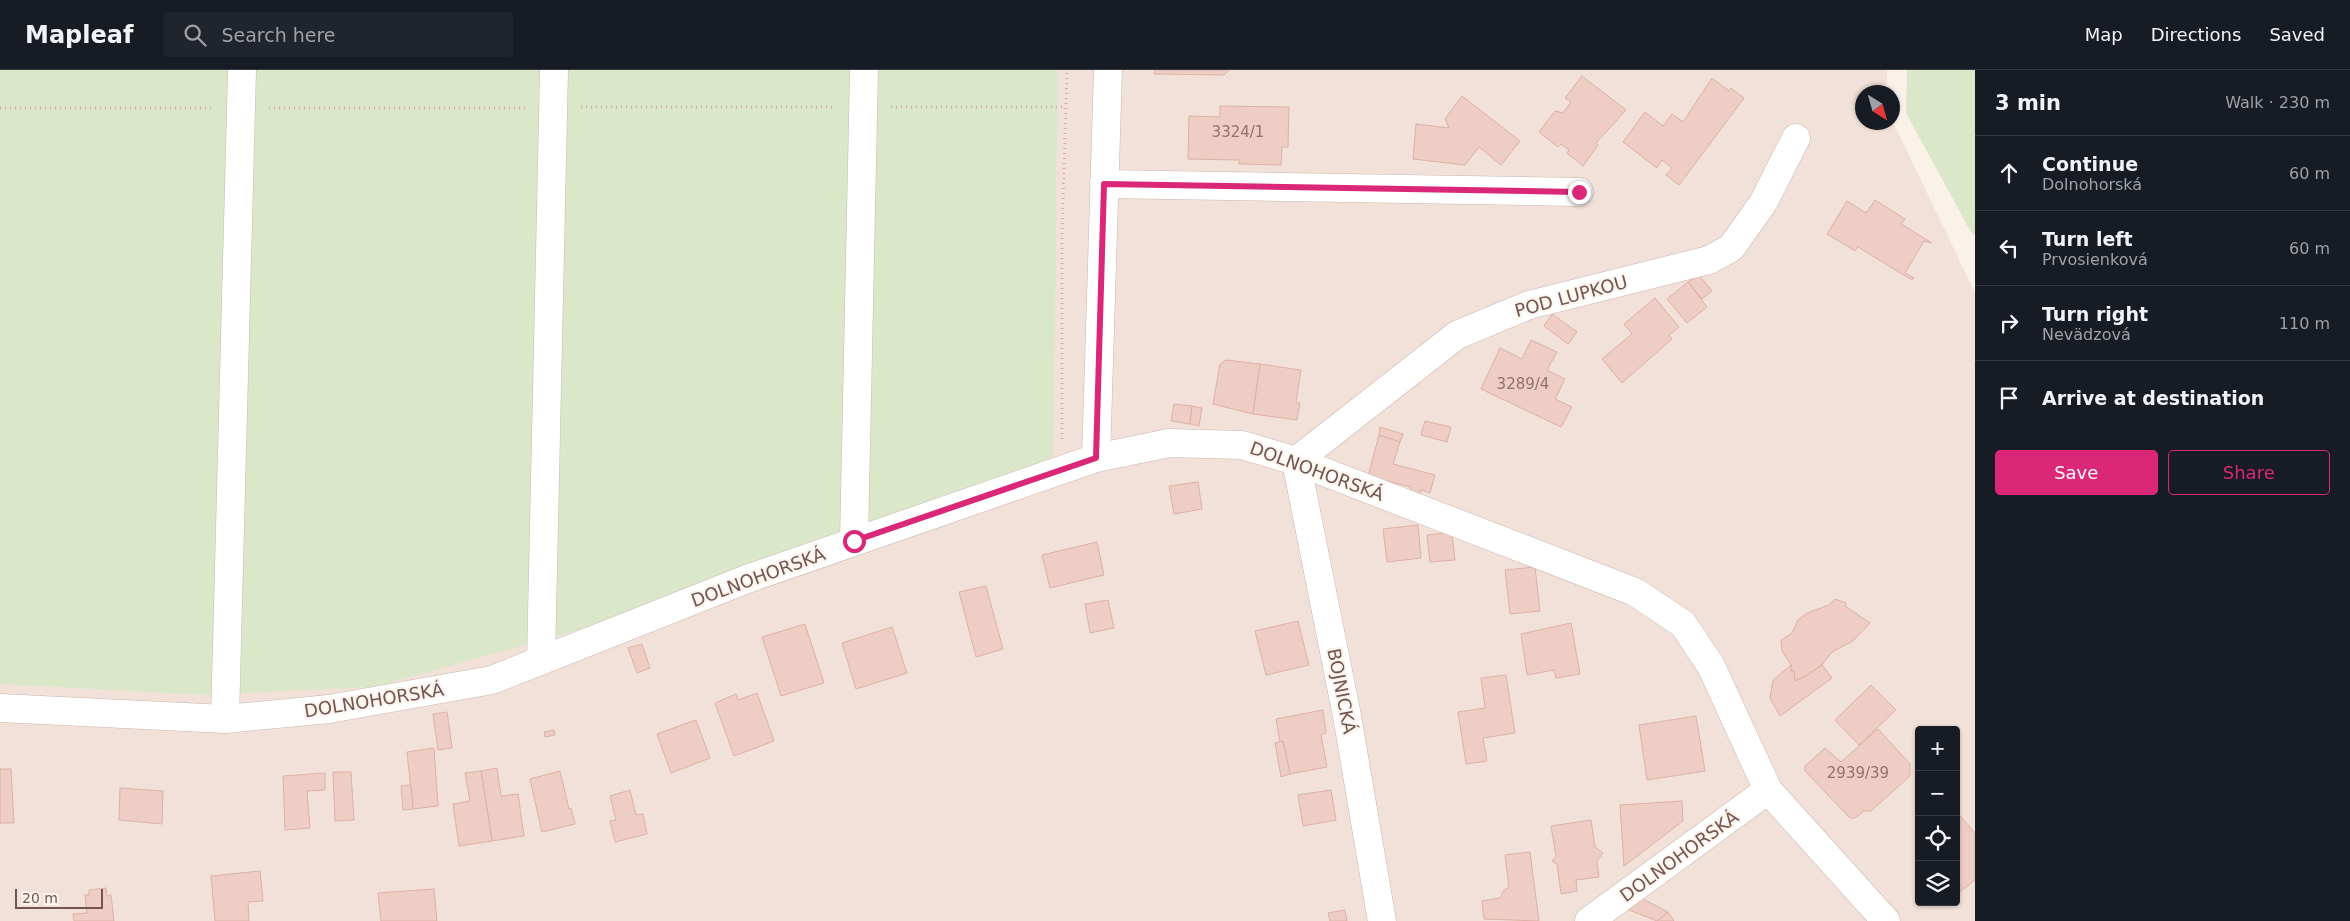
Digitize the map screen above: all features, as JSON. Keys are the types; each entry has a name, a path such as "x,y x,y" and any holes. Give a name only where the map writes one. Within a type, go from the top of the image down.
{"street":[{"path":"225,719 242,70"},
{"path":"541,661 554,70"},
{"path":"854,541 864,70"},
{"path":"1096,458 1108,70"},
{"name":"POD LUPKOU","path":"1296,461 1457,335 1529,304 1709,260 1731,248 1763,202 1796,138"},
{"path":"1104,184 1579,192"},
{"name":"DOLNOHORSKÁ","path":"0,708 225,719 330,709 492,680 747,579 1096,458 1169,443 1242,445 1296,461 1635,592 1683,624 1711,666 1768,790 1886,921"},
{"name":"BOJNICKÁ","path":"1296,461 1347,716 1382,921"},
{"name":"DOLNOHORSKÁ","path":"1590,921 1768,790"}],"path":[{"path":"1062,469 1062,232 1067,70"}],"shaded area":[{"path":"1058,70 1887,70 1886,85 1855,85 1855,130 1897,130 1975,293 1975,921 0,921 0,684 201,695 1052,458"}],"green space":[{"path":"0,70 1058,70 1053,458 602,623 375,687 201,695 0,684"},
{"path":"1907,70 1975,70 1975,235 1971,232 1906,113"}],"building":[{"path":"1155,70 1229,70 1224,75 1154,74"},
{"path":"1582,76 1626,110 1596,143 1598,145 1583,166 1567,153 1569,150 1561,144 1558,147 1539,132 1555,111 1563,113 1571,102 1565,98"},
{"path":"1712,78 1729,91 1731,88 1744,98 1679,185 1666,175 1672,168 1662,160 1657,168 1623,142 1645,112 1663,126 1672,114 1683,122"},
{"path":"1462,96 1520,141 1501,165 1479,147 1465,165 1413,159 1416,124 1449,128 1445,119"},
{"path":"1220,106 1289,107 1288,147 1282,147 1281,165 1239,164 1239,160 1188,159 1189,116 1220,117"},
{"path":"1875,200 1905,219 1901,224 1932,243 1924,241 1905,273 1914,278 1912,280 1858,247 1855,251 1827,234 1847,201 1866,213"},
{"path":"1699,275 1712,291 1702,299 1688,282"},
{"path":"1688,282 1707,307 1687,323 1667,299"},
{"path":"1655,298 1679,327 1669,335 1672,339 1622,383 1602,359 1632,334 1624,324"},
{"path":"1552,314 1577,332 1568,344 1544,326"},
{"path":"1531,340 1557,352 1547,370 1565,379 1555,399 1572,407 1561,427 1481,389 1500,348 1522,359"},
{"path":"1226,360 1260,364 1253,414 1213,404 1220,364"},
{"path":"1260,364 1301,370 1296,402 1300,403 1297,420 1253,414"},
{"path":"1174,404 1192,406 1190,424 1171,421"},
{"path":"1192,406 1202,408 1199,426 1190,424"},
{"path":"1425,421 1451,427 1447,442 1421,435"},
{"path":"1380,427 1403,434 1400,442 1379,435"},
{"path":"1379,435 1400,442 1393,464 1435,475 1430,493 1421,490 1419,495 1409,492 1411,487 1368,476"},
{"path":"1198,482 1202,509 1174,514 1169,486"},
{"path":"1418,525 1421,558 1387,562 1383,529"},
{"path":"1444,533 1452,535 1455,560 1430,562 1427,535"},
{"path":"1097,542 1104,575 1050,588 1042,555"},
{"path":"1535,567 1540,611 1510,614 1505,570"},
{"path":"986,586 1003,649 976,657 959,592"},
{"path":"1835,599 1846,603 1845,606 1870,623 1853,641 1832,652 1822,665 1795,681 1794,671 1791,671 1791,665 1782,651 1781,640 1792,633 1798,620 1807,613 1829,605"},
{"path":"1108,600 1114,628 1090,633 1085,604"},
{"path":"1298,621 1309,665 1266,675 1255,631"},
{"path":"1571,623 1580,674 1556,678 1554,670 1527,675 1521,634"},
{"path":"805,624 824,683 781,696 762,637"},
{"path":"892,627 907,673 856,689 842,643"},
{"path":"642,644 650,668 637,673 628,648"},
{"path":"1791,665 1795,681 1822,665 1832,678 1780,716 1770,698 1773,680"},
{"path":"1506,675 1515,733 1483,738 1487,761 1466,764 1458,712 1485,708 1481,678"},
{"path":"1871,685 1896,710 1859,745 1835,720"},
{"path":"757,693 774,741 734,756 715,703 736,694 738,700"},
{"path":"1323,710 1326,733 1321,735 1327,767 1290,774 1283,741 1280,742 1276,719"},
{"path":"447,712 452,748 438,750 433,714"},
{"path":"1696,716 1705,771 1647,780 1639,725"},
{"path":"696,720 710,758 671,773 657,734"},
{"path":"1878,729 1910,764 1910,776 1871,811 1864,811 1855,818 1850,818 1805,771 1805,766 1825,748 1841,762"},
{"path":"554,730 555,735 545,737 544,732"},
{"path":"1283,741 1290,774 1281,777 1275,743"},
{"path":"434,748 438,806 413,809 407,752"},
{"path":"497,768 501,796 518,794 524,836 492,841 481,771"},
{"path":"0,769 11,769 14,823 0,823"},
{"path":"481,771 492,841 459,846 453,804 470,801 465,773"},
{"path":"560,771 569,809 571,808 575,824 542,832 530,779"},
{"path":"333,772 351,772 354,820 335,821"},
{"path":"325,773 325,790 307,791 310,828 285,830 283,776"},
{"path":"411,785 413,809 403,810 401,786"},
{"path":"120,788 163,791 162,824 119,820"},
{"path":"630,790 636,815 643,814 647,834 615,842 610,821 616,820 610,796"},
{"path":"1331,790 1336,820 1303,826 1298,795"},
{"path":"1682,801 1683,821 1624,866 1620,805"},
{"path":"1960,816 1975,833 1975,880 1960,892"},
{"path":"1591,820 1595,847 1603,853 1597,861 1599,877 1576,880 1577,891 1561,894 1557,864 1552,861 1556,856 1551,826"},
{"path":"1530,852 1539,921 1484,919 1482,901 1500,898 1503,891 1509,887 1505,855"},
{"path":"260,871 263,901 248,902 249,921 215,921 211,876"},
{"path":"106,888 107,896 111,895 114,921 74,921 73,914 87,913 85,895 89,895 89,890"},
{"path":"434,889 437,921 381,921 378,893"},
{"path":"1641,898 1668,912 1657,921 1629,910"},
{"path":"1345,910 1347,921 1330,921 1328,913"},
{"path":"1668,912 1674,921 1657,921"}],"route":[{"path":"854,541 1096,458 1104,184 1579,192"}]}
